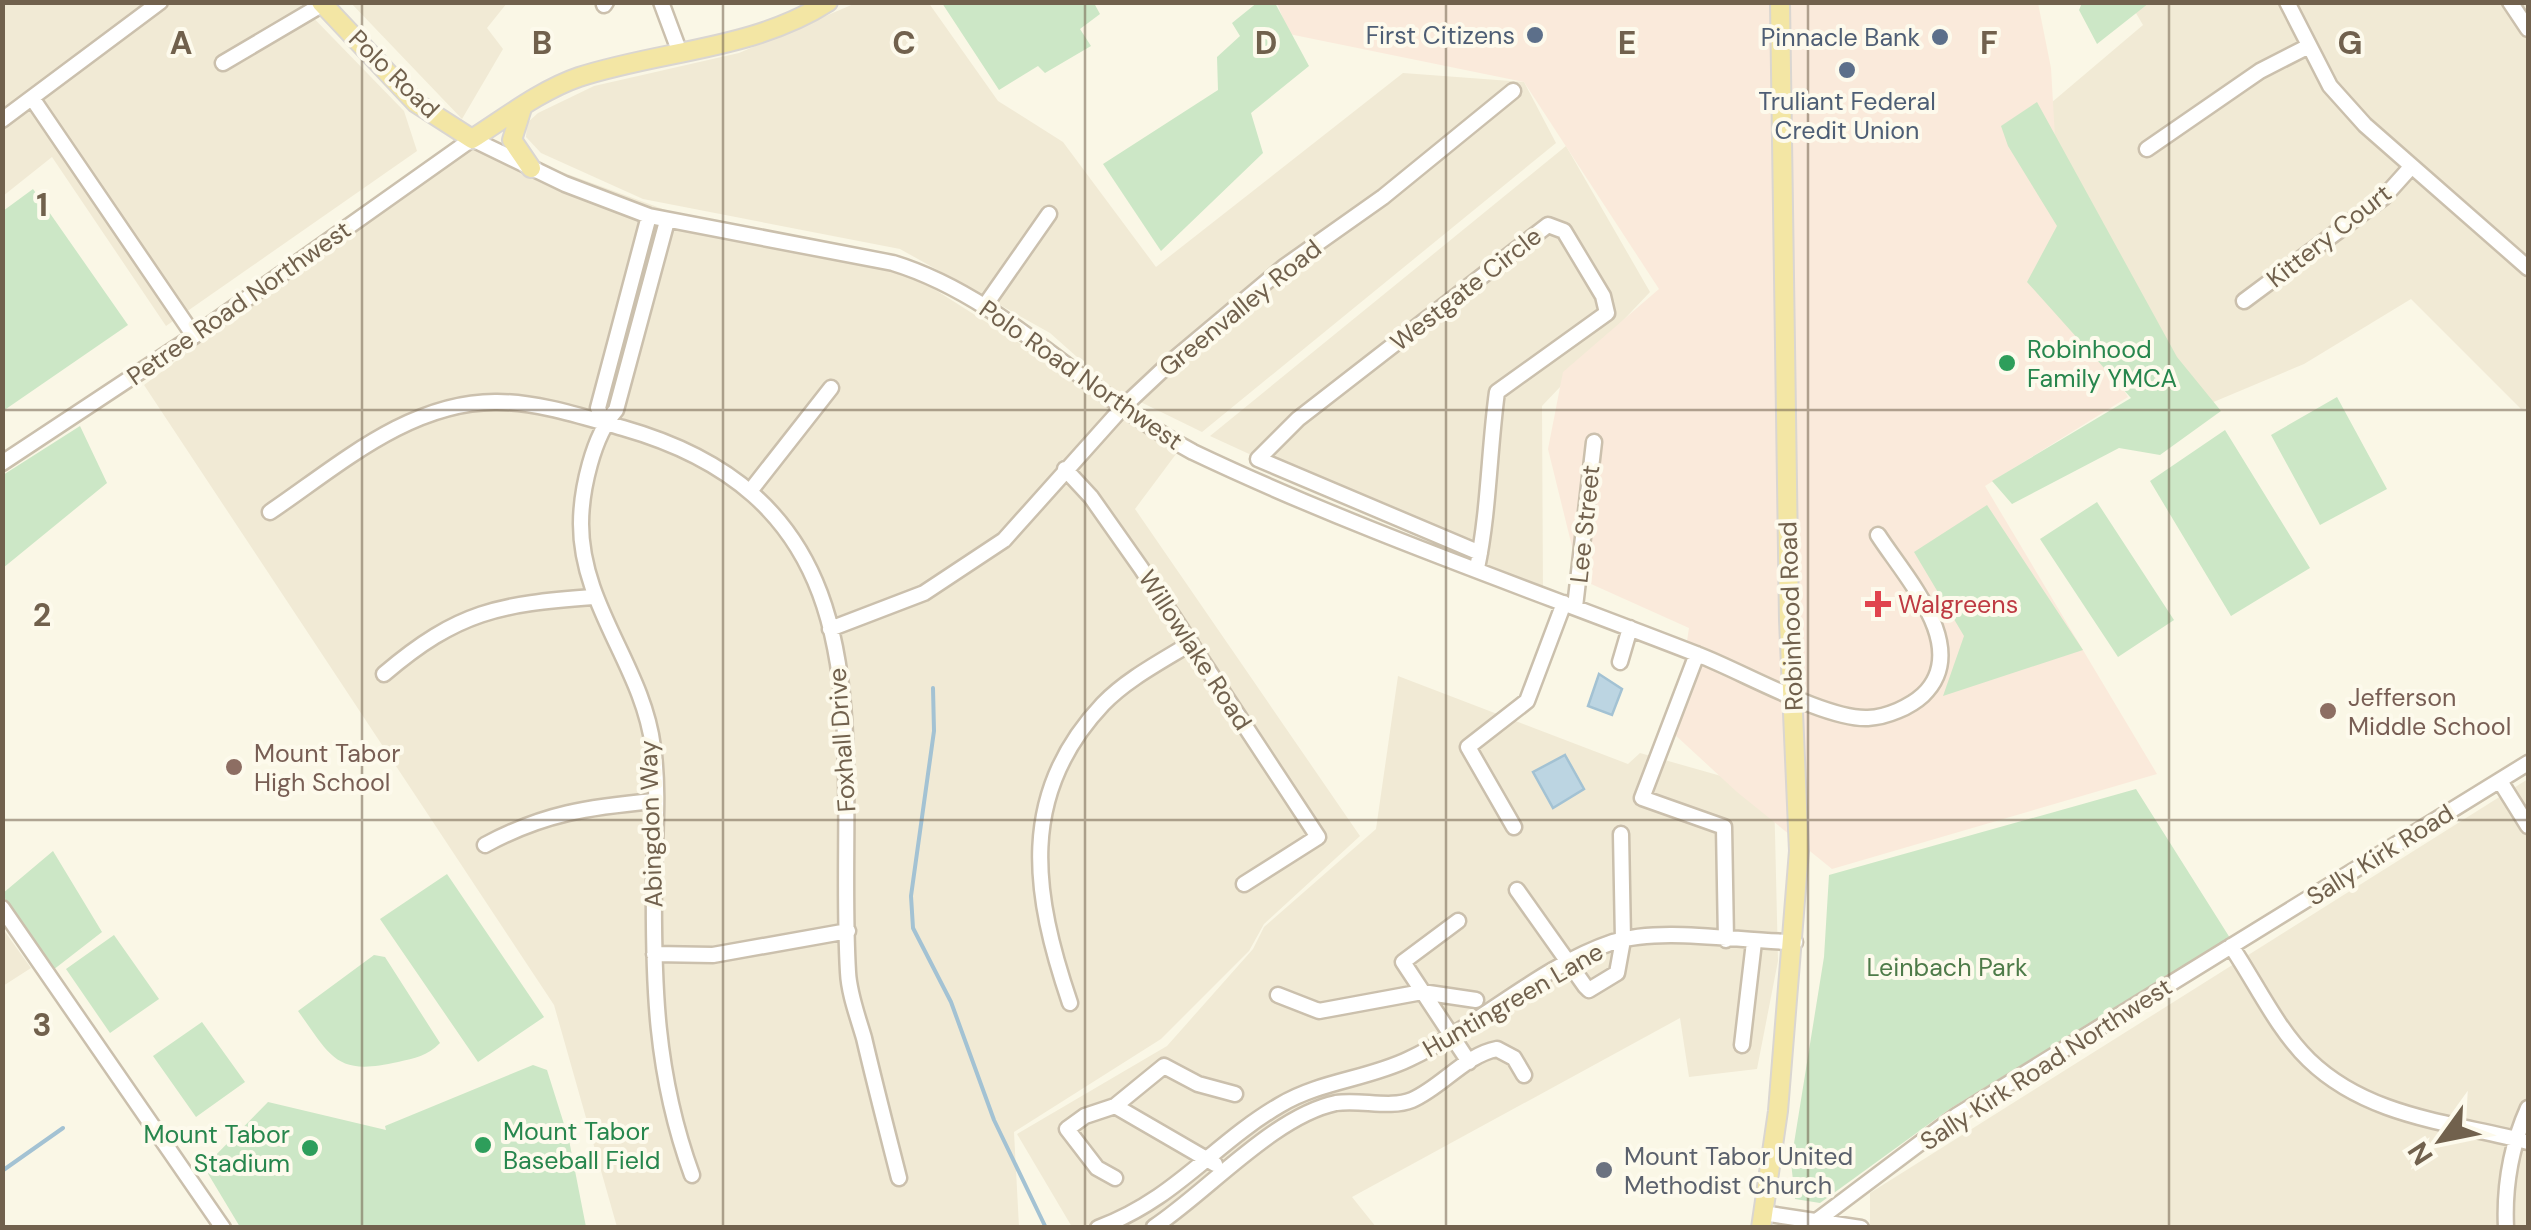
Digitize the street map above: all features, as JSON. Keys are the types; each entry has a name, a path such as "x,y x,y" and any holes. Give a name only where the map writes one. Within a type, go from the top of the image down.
{"main road":[{"path":"472,139 573,79 778,29 828,2"},
{"name":"Robinhood Road","path":"1762,1220 1795,942 1798,850 1780,2"},
{"name":"Polo Road","path":"322,3 416,103 472,139"},
{"path":"522,108 512,140 531,168"}],"street":[{"path":"2,120 160,2"},
{"path":"661,2 680,52"},
{"path":"2287,2 2307,48 2330,86 2411,168 2528,268"},
{"path":"2510,2 2528,29"},
{"path":"223,63 322,3"},
{"path":"2147,149 2260,72 2307,48"},
{"name":"Greenvalley Road","path":"830,629 924,593 969,567 1004,540 1122,407 1284,266 1382,197 1514,91"},
{"path":"32,98 194,336"},
{"name":"Polo Road Northwest","path":"472,139 531,168 667,222 893,264 930,276 984,307 1182,446 1250,478 1479,561 1570,605 1832,712 1876,717 1917,700 1938,673 1942,653 1937,629 1878,535"},
{"name":"Petree Road Northwest","path":"2,463 194,336 472,139"},
{"name":"Kittery Court","path":"2244,301 2384,197 2411,168"},
{"path":"984,307 1049,214"},
{"name":"Abingdon Way","path":"604,423 598,408 649,216"},
{"name":"Abingdon Way","path":"667,222 616,410 604,423 581,524 593,597 635,678 653,745 658,1052 670,1115 692,1175"},
{"name":"Westgate Circle","path":"1258,459 1298,419 1548,225 1564,230 1603,296 1607,313 1497,392 1479,561"},
{"path":"751,490 831,388"},
{"name":"Foxhall Drive","path":"270,512 397,426 449,407 497,402 604,423 674,443 714,463 751,490 780,520 805,560 830,629 842,678 847,738 848,976 899,1178"},
{"name":"Lee Street","path":"1514,827 1468,748 1527,701 1570,605 1594,442"},
{"path":"1250,478 1258,459 1479,561"},
{"name":"Willowlake Road","path":"1065,469 1091,496 1318,838 1244,884"},
{"path":"384,674 417,646 462,619 514,603 593,597"},
{"path":"1620,662 1630,628"},
{"path":"1070,1003 1050,943 1038,865 1039,831 1050,788 1065,752 1104,702 1191,643"},
{"path":"1697,654 1642,798 1724,828 1726,940"},
{"name":"Sally Kirk Road","path":"2232,946 2528,763"},
{"path":"2500,780 2528,826"},
{"path":"484,845 523,824 572,808 655,801"},
{"path":"1517,890 1589,990 1617,973 1623,940 1620,834"},
{"path":"2,908 224,1228"},
{"path":"1458,921 1403,962 1469,1062"},
{"path":"654,954 712,954 848,931"},
{"name":"Huntingreen Lane","path":"1106,1226 1149,1205 1284,1103 1325,1084 1402,1062 1453,1038 1567,964 1623,940 1662,936 1795,942"},
{"path":"1742,1044 1754,942"},
{"path":"2232,946 2293,1040 2310,1060 2359,1097 2414,1117 2521,1140"},
{"name":"Sally Kirk Road Northwest","path":"1815,1222 1956,1116 2232,946"},
{"path":"1278,995 1320,1011 1422,992 1476,1000"},
{"path":"1154,1227 1266,1140 1314,1112 1337,1103 1412,1100 1469,1062 1497,1049 1514,1058 1524,1076"},
{"path":"1115,1178 1088,1158 1068,1129 1085,1116 1115,1106 1164,1066 1198,1084 1235,1094"},
{"path":"1115,1106 1229,1171"},
{"path":"2506,1228 2504,1203 2528,1108"},
{"path":"1762,1220 1861,1228"}],"shaded area":[{"path":"928,2 998,101 1063,142 1156,267 1403,73 1524,82 1556,143 1202,432 1112,388 1050,333 900,249 643,199 541,153 526,137 527,123 538,113 594,86 739,53 856,3"},
{"path":"3,3 299,3 404,111 417,151 166,326 52,157 3,196"},
{"path":"351,3 507,3 487,28 503,49 462,119"},
{"path":"1277,3 2038,3 2051,68 2064,293 2128,397 1985,486 2157,774 1832,869 1737,792 1673,733 1689,628 1580,579 1548,449 1563,372 1659,289 1524,82 1289,34"},
{"path":"2130,3 2528,3 2528,407 2521,409 2411,299 2304,364 2204,406 2038,114 2143,25"},
{"path":"472,139 731,234 807,237 893,263 1182,446 1135,509 1360,836 1264,924 1249,951 1161,1039 1014,1132 1019,1227 617,1227 554,1005 144,385"},
{"path":"1566,146 1650,292 1542,406 1543,595 1463,552 1210,436"},
{"path":"1398,676 1628,764 1640,753 1774,791 1778,961 1757,1069 1689,1077 1680,1018 1352,1197 1376,1227 1072,1227 1017,1134 1167,1046 1253,949 1264,927 1376,829"},
{"path":"2528,779 2528,1227 1870,1228 1870,1193"},
{"path":"3,929 31,968 2,986"}],"green space":[{"path":"1258,2 1275,3 1309,66 1251,113 1263,153 1161,251 1103,164 1218,90 1217,57 1240,36 1232,23"},
{"path":"942,3 1094,3 1100,14 1080,29 1091,46 1045,73 1038,66 999,90"},
{"path":"2082,3 2149,3 2097,44 2079,10"},
{"path":"2037,102 2177,357 2221,411 2160,455 2119,448 2012,504 1992,481 2131,398 2027,282 2057,226 2008,146 2001,126"},
{"path":"33,189 128,325 3,411 3,211"},
{"path":"2337,397 2387,489 2320,525 2271,435"},
{"path":"80,426 107,483 3,568 3,475"},
{"path":"2225,430 2310,568 2231,616 2150,481"},
{"path":"2097,502 2174,620 2118,657 2040,539"},
{"path":"1987,505 2083,650 1943,696 1964,636 1914,552"},
{"name":"Leinbach Park","path":"2136,789 2230,938 1951,1108 1820,1203 1795,1199 1791,1162 1824,957 1829,875"},
{"path":"53,851 102,932 53,970 2,894"},
{"path":"447,874 544,1017 478,1062 380,919"},
{"path":"114,935 159,999 110,1033 66,969"},
{"path":"374,955 385,957 440,1043 425,1054 404,1061 361,1067 328,1051 298,1011"},
{"path":"202,1022 245,1082 196,1117 153,1056"},
{"path":"533,1065 547,1070 569,1140 586,1227 240,1227 204,1167 268,1102 386,1130 385,1126"}],"water":[{"path":"1599,674 1622,689 1612,715 1588,706"},
{"path":"1565,755 1584,789 1553,808 1533,772"}],"waterway":[{"path":"933,688 934,731 911,896 913,928 951,1002 994,1120 1046,1228"},
{"path":"2,1171 63,1128"}],"place":[{"name":"First Citizens","path":"1535,35"},
{"name":"Pinnacle Bank","path":"1940,37"},
{"name":"Truliant Federal Credit Union","path":"1847,70"},
{"name":"Robinhood Family YMCA","path":"2007,363"},
{"name":"Walgreens","path":"1878,604"},
{"name":"Jefferson Middle School","path":"2328,711"},
{"name":"Mount Tabor High School","path":"234,767"},
{"name":"Mount Tabor Baseball Field","path":"483,1145"},
{"name":"Mount Tabor Stadium","path":"310,1148"},
{"name":"Mount Tabor United Methodist Church","path":"1604,1170"}]}
